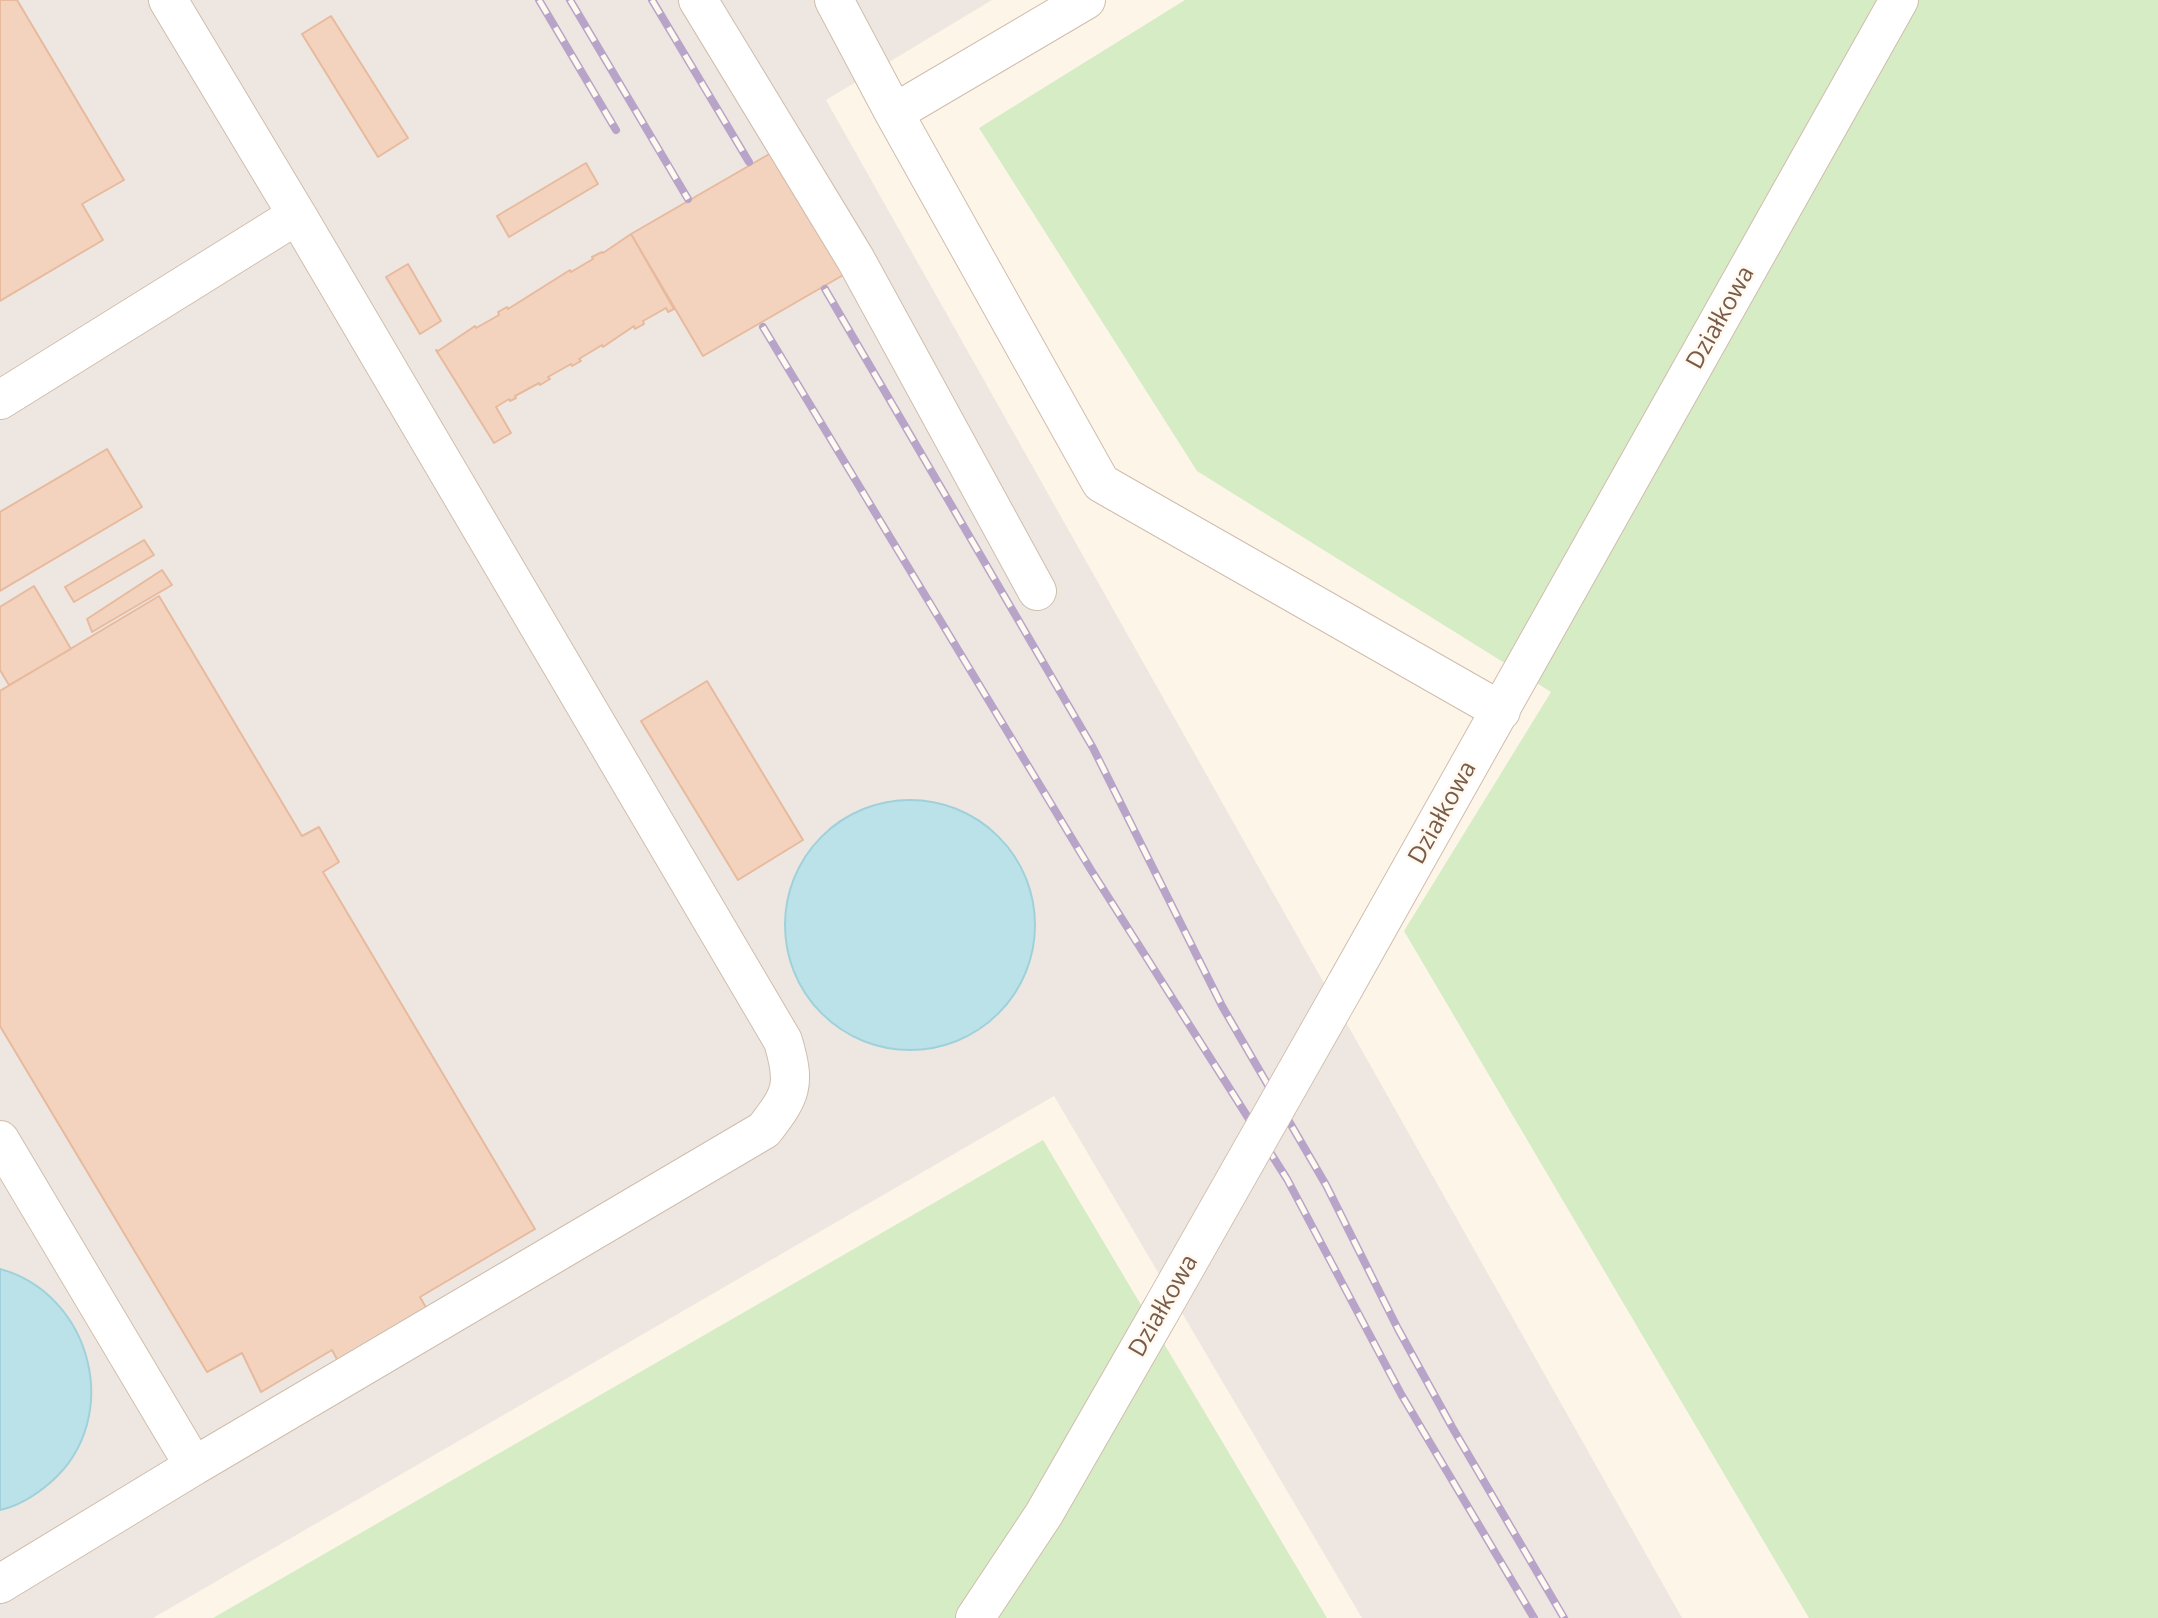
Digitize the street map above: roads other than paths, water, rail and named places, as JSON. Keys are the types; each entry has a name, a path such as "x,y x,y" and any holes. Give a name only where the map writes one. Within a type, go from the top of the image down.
{"street":[{"path":"0,1584 194,1466 764,1130 784,1104 792,1072 783,1041 168,0"},
{"path":"698,0 856,260 1037,591"},
{"path":"834,0 894,113 1101,483 1501,711"},
{"path":"894,113 1086,0"},
{"name":"Działkowa","path":"975,1618 1044,1514 1160,1312 1501,711 1899,0"},
{"path":"0,400 297,215"},
{"path":"0,1140 194,1466"}],"water":[{"path":"910,800 934,802 958,809 989,828 1007,846 1026,877 1033,901 1033,949 1026,973 1007,1004 989,1022 958,1041 934,1048 910,1050 886,1048 862,1041 831,1022 813,1004 794,973 787,949 785,925 787,901 794,877 813,846 831,828 862,809 886,802"},
{"path":"0,1269 32,1283 57,1304 76,1331 87,1361 91,1393 87,1425 74,1455 51,1482 39,1491 21,1503 0,1510"}],"railway":[{"path":"539,0 616,130"},
{"path":"570,0 688,199"},
{"path":"652,0 749,162"},
{"path":"825,289 1093,748 1222,1006 1326,1185 1398,1329 1452,1427 1564,1618"},
{"path":"763,327 1091,870 1287,1179 1401,1394 1534,1618"}]}
